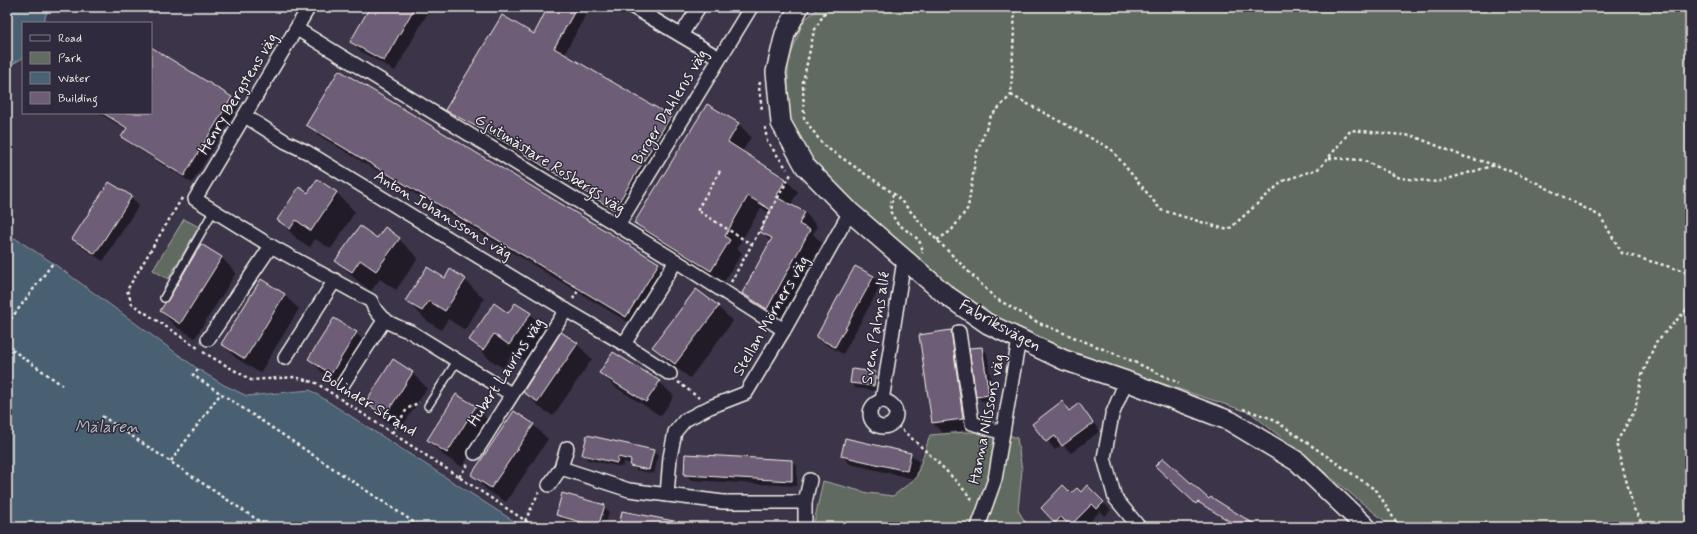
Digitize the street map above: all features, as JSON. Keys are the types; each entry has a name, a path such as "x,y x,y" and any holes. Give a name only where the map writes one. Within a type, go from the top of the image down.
{"street":[{"name":"Henry Bergstens väg","path":"214,210 195,199 309,7"},
{"path":"633,7 719,58"},
{"path":"681,36 698,7"},
{"name":"Birger Dahlerus väg","path":"618,225 751,7"},
{"name":"Fabriksvägen","path":"799,7 785,34 776,72 780,123 805,166 850,212 946,295 988,324 1064,360 1126,381 1230,421 1298,462 1366,527"},
{"name":"Gjutmästare Rosbergs väg","path":"297,29 618,225 784,330"},
{"name":"Anton Johanssons väg","path":"244,116 286,142 307,152 624,344 670,374"},
{"path":"214,210 270,246 335,280 371,301 375,312 393,325 410,332 511,394"},
{"name":"Stellan Mörners väg","path":"667,495 670,457 675,432 685,420 710,407 746,393 784,330 850,212"},
{"path":"208,339 270,246"},
{"path":"624,344 676,261"},
{"name":"Sven Palms allé","path":"882,401 909,264"},
{"path":"285,358 335,280"},
{"name":"Hubert Laurins väg","path":"475,453 511,394 566,310"},
{"path":"343,384 385,319"},
{"path":"959,332 972,423 1003,433"},
{"name":"Hanna Nilssons väg","path":"978,527 995,479 1019,339"},
{"path":"1126,381 1112,415 1104,458 1115,498 1140,527"},
{"name":"Sven Palms allé","path":"882,401 890,404 895,410 895,418 889,426 880,427 872,423 870,419 874,404 882,401"},
{"path":"549,485 561,468 567,448"},
{"path":"561,468 629,490 723,502 805,502"},
{"path":"804,520 805,502 810,480"}],"lane":[{"path":"164,298 214,210"},
{"path":"428,406 457,361"}],"path":[{"path":"828,7 814,31 803,82 804,118 823,144 893,193 995,298 1039,323 1130,360 1180,383"},
{"path":"937,240 951,231 968,208 976,155 991,116 1011,95 1015,7"},
{"path":"1011,95 1111,149 1161,210 1228,230 1283,181 1320,168 1351,130 1413,136 1465,157 1496,165 1535,182 1600,216 1622,253 1684,271 1690,277"},
{"path":"1328,158 1363,160 1400,178 1437,182 1496,165"},
{"path":"720,171 697,210 752,244"},
{"path":"725,292 791,174"},
{"path":"893,193 890,211 897,223 919,240 923,251 909,264"},
{"name":"Bolinder Strand","path":"177,207 127,290 132,304 222,364 251,380 294,377 316,383 535,527"},
{"path":"7,324 53,263"},
{"path":"1644,527 1634,509 1616,443 1635,410 1642,375 1656,342 1690,306"},
{"path":"7,346 62,386"},
{"path":"198,369 193,375 421,527"},
{"path":"679,383 691,391"},
{"path":"171,461 222,393"},
{"path":"392,433 407,409 418,402 428,406"},
{"path":"1237,407 1273,419 1377,491 1399,527"},
{"path":"102,416 268,527"},
{"path":"893,422 958,481 983,513"},
{"path":"460,477 475,453"}],"green space":[{"path":"820,7 1690,7 1690,527 1392,527 1251,413 1059,349 945,291 820,170 788,121 788,63 803,21"},
{"path":"184,219 199,227 168,279 153,270"},
{"path":"966,432 1003,433 1017,438 1022,470 1018,510 1028,527 813,527 823,481 868,493 893,496 916,478 930,435"}],"water":[{"path":"7,7 49,7 43,22 22,22 22,59 7,67"},
{"name":"Mälaren","path":"7,233 53,263 198,369 224,385 247,396 310,390 523,527 7,527"}],"building":[{"path":"370,7 415,7 384,61 350,42"},
{"path":"548,7 577,7 554,48 671,116 614,210 503,141 445,110 502,15 534,34"},
{"path":"152,48 232,97 184,176 121,137 127,128 105,114 152,114"},
{"path":"339,70 659,263 626,317 306,125"},
{"path":"707,104 739,123 728,142 786,179 776,197 805,212 799,224 810,230 767,309 742,293 772,238 760,232 771,210 748,196 725,236 730,240 711,271 634,223"},
{"path":"317,179 337,192 311,231 296,220 290,229 277,220 299,187 308,193"},
{"path":"109,182 132,196 95,254 72,239"},
{"path":"360,226 377,238 385,227 400,238 376,271 360,260 352,272 335,261"},
{"path":"201,244 222,257 180,324 160,311"},
{"path":"855,266 874,276 835,347 816,337"},
{"path":"427,267 445,278 450,269 466,279 445,311 429,301 422,311 405,301"},
{"path":"261,279 285,294 245,359 221,344"},
{"path":"696,289 719,306 675,364 652,347"},
{"path":"494,303 508,313 515,303 531,313 509,345 494,334 483,350 469,340"},
{"path":"334,318 357,332 331,374 308,359"},
{"path":"951,330 963,419 932,423 919,335"},
{"path":"561,332 578,343 538,402 523,392"},
{"path":"982,347 989,395 976,397 969,348"},
{"path":"613,352 660,381 646,402 599,373"},
{"path":"393,359 413,372 385,416 365,403"},
{"path":"852,369 876,372 874,386 850,383"},
{"path":"456,394 476,406 447,453 427,440"},
{"path":"1062,401 1069,411 1079,403 1093,423 1062,446 1055,436 1046,442 1032,424"},
{"path":"514,411 534,424 491,488 471,475"},
{"path":"587,435 654,450 649,470 630,466 631,460 618,457 617,463 582,455"},
{"path":"845,438 911,453 907,471 841,456"},
{"path":"685,454 792,460 792,481 684,475"},
{"path":"1163,458 1209,499 1211,497 1259,527 1239,527 1198,502 1196,504 1155,466"},
{"path":"1063,485 1071,493 1077,488 1081,492 1087,485 1104,502 1097,509 1092,504 1070,526 1061,517 1055,523 1041,508"},
{"path":"562,493 605,505 598,527 556,515"},
{"path":"622,511 679,522 678,527 619,527"}]}
